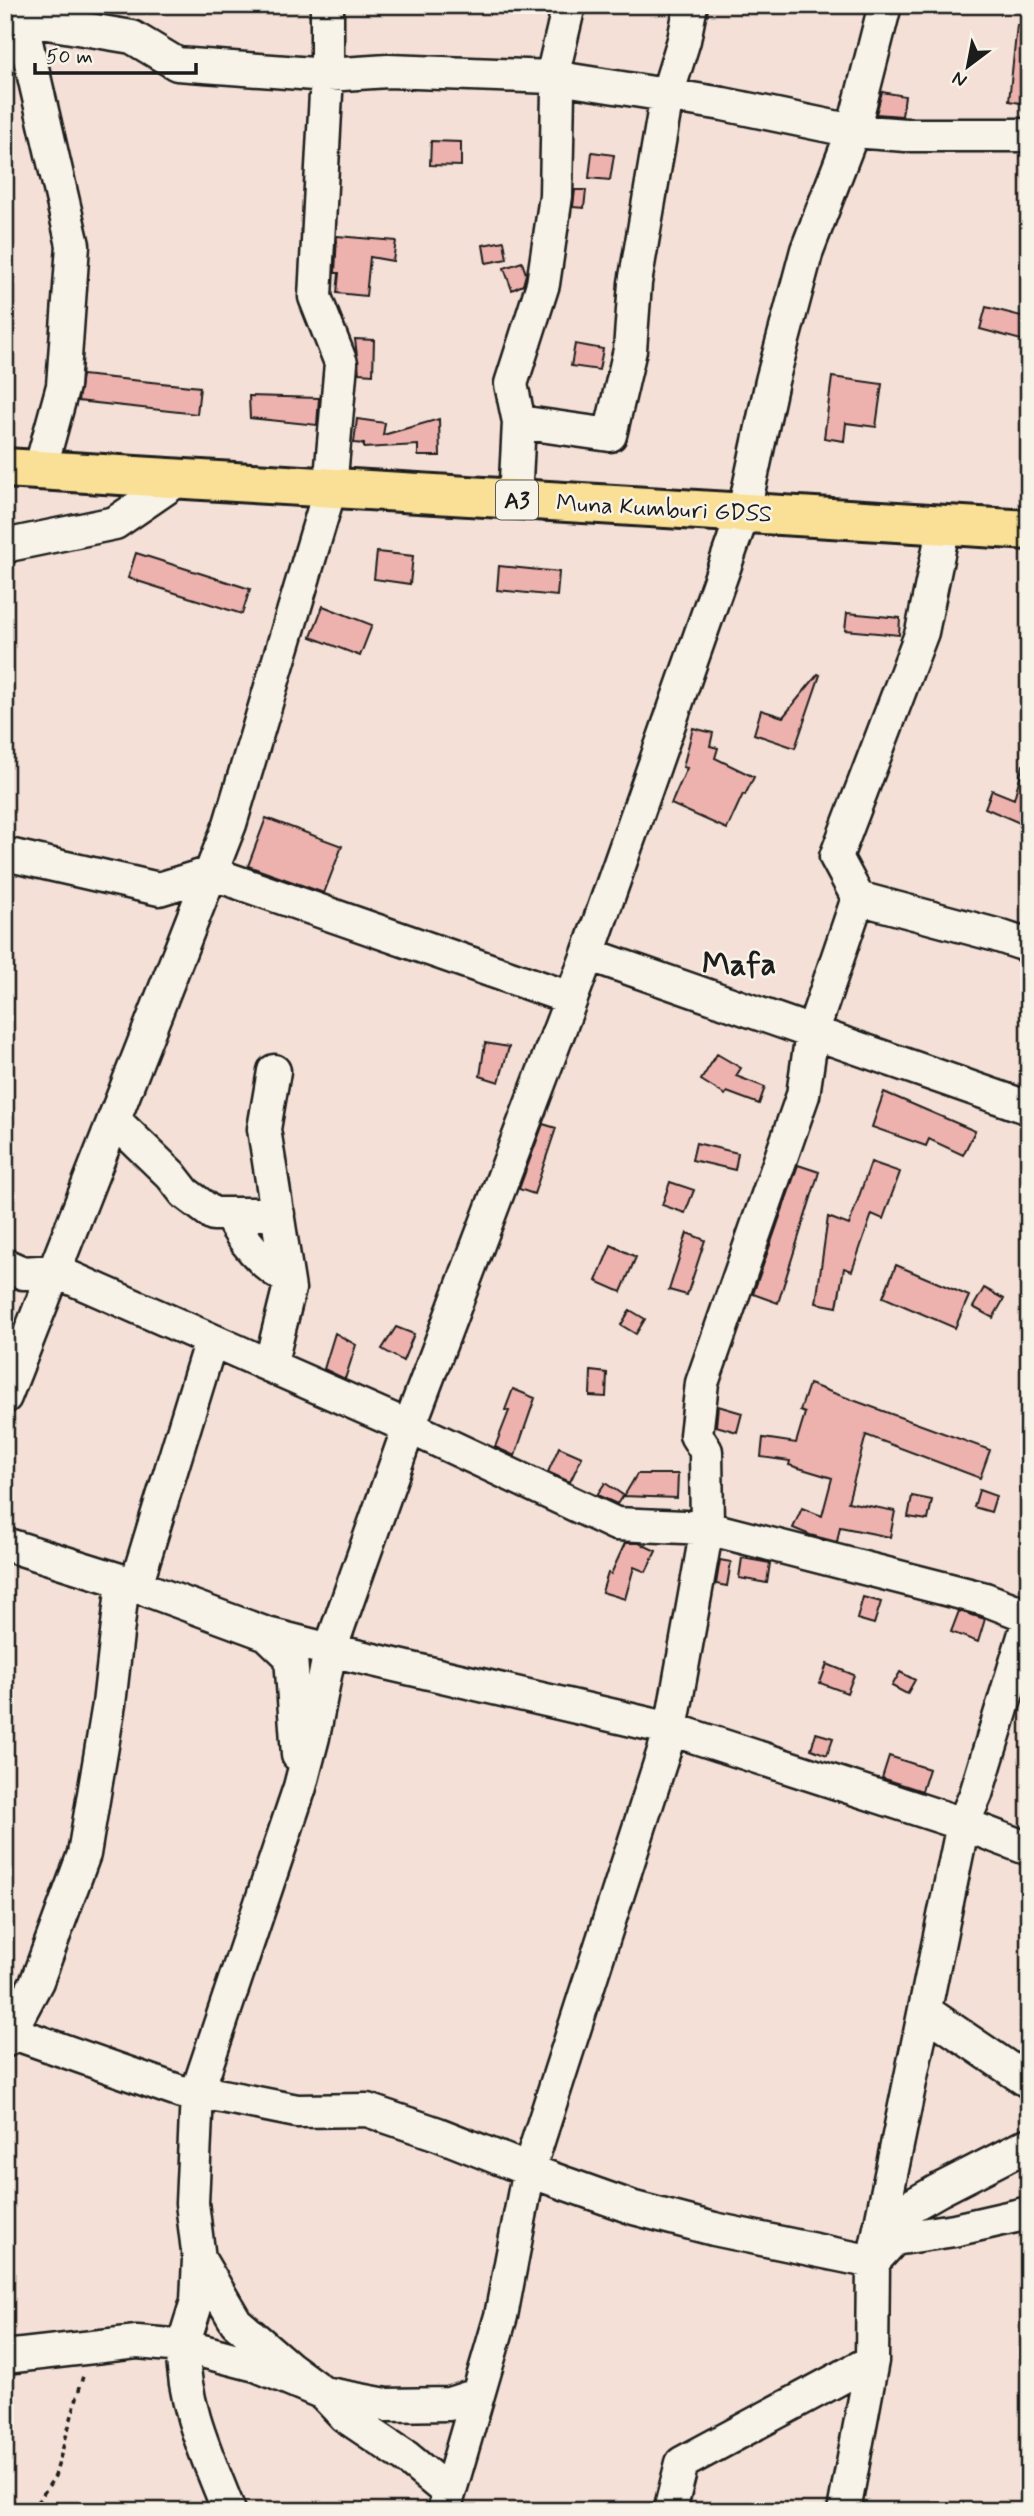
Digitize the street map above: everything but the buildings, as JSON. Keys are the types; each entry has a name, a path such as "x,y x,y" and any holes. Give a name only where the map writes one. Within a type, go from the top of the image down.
{"highway":[{"name":"Muna Kumburi GDSS","path":"22,469 1029,530"}],"street":[{"path":"5,1397 230,824 330,489 341,363 315,297 327,75 327,5"},
{"path":"514,500 519,422 511,384 543,284 556,196 558,90 552,77 569,5"},
{"path":"519,422 610,435 630,350 635,283 667,95 684,40 691,5"},
{"path":"229,2511 198,2434 183,2372 183,2346 197,2301 199,2259 192,2203 197,2092 300,1787 330,1650 409,1427 588,954 744,511 772,381 807,250 853,131 885,5"},
{"path":"22,469 63,386 73,245 13,16 132,37 177,64 327,75 388,71 552,77 723,104 853,131 906,135 1029,135"},
{"path":"5,548 115,523 179,479"},
{"path":"446,2501 501,2316 529,2169 671,1729 707,1528 706,1451 696,1435 702,1383 803,1095 812,1033 858,898 836,857 922,632 944,525"},
{"path":"5,854 159,889 211,873 570,998"},
{"path":"858,898 996,934 1029,946"},
{"path":"588,954 1029,1108"},
{"path":"270,1366 289,1289 264,1129 274,1071"},
{"path":"114,1120 171,1175 185,1193 213,1214 278,1214"},
{"path":"230,1215 239,1234 271,1269 287,1278"},
{"path":"5,1265 23,1273 55,1270 409,1427 616,1524 707,1528 985,1600 1029,1618 976,1794 963,1824 873,2262 872,2361 844,2511"},
{"path":"211,1340 130,1583 84,1854 37,1982 6,2034 181,2092 197,2092 297,2111 368,2110 647,2211 714,2229 873,2262"},
{"path":"5,1544 130,1583 267,1634 671,1729 963,1824 1029,1849"},
{"path":"267,1634 291,1657 300,1787"},
{"path":"925,2011 1029,2082"},
{"path":"881,2223 1029,2144"},
{"path":"873,2262 894,2239 954,2230 1029,2213"},
{"path":"199,2259 236,2322 323,2393 345,2416 406,2456 446,2501"},
{"path":"5,2357 137,2342 183,2346 256,2365 323,2393 386,2405 449,2404 477,2395"},
{"path":"670,2511 682,2463 872,2361"}],"path":[{"path":"32,2511 55,2476 91,2347"}],"district":[{"name":"Mafa","path":"739,963"}]}
